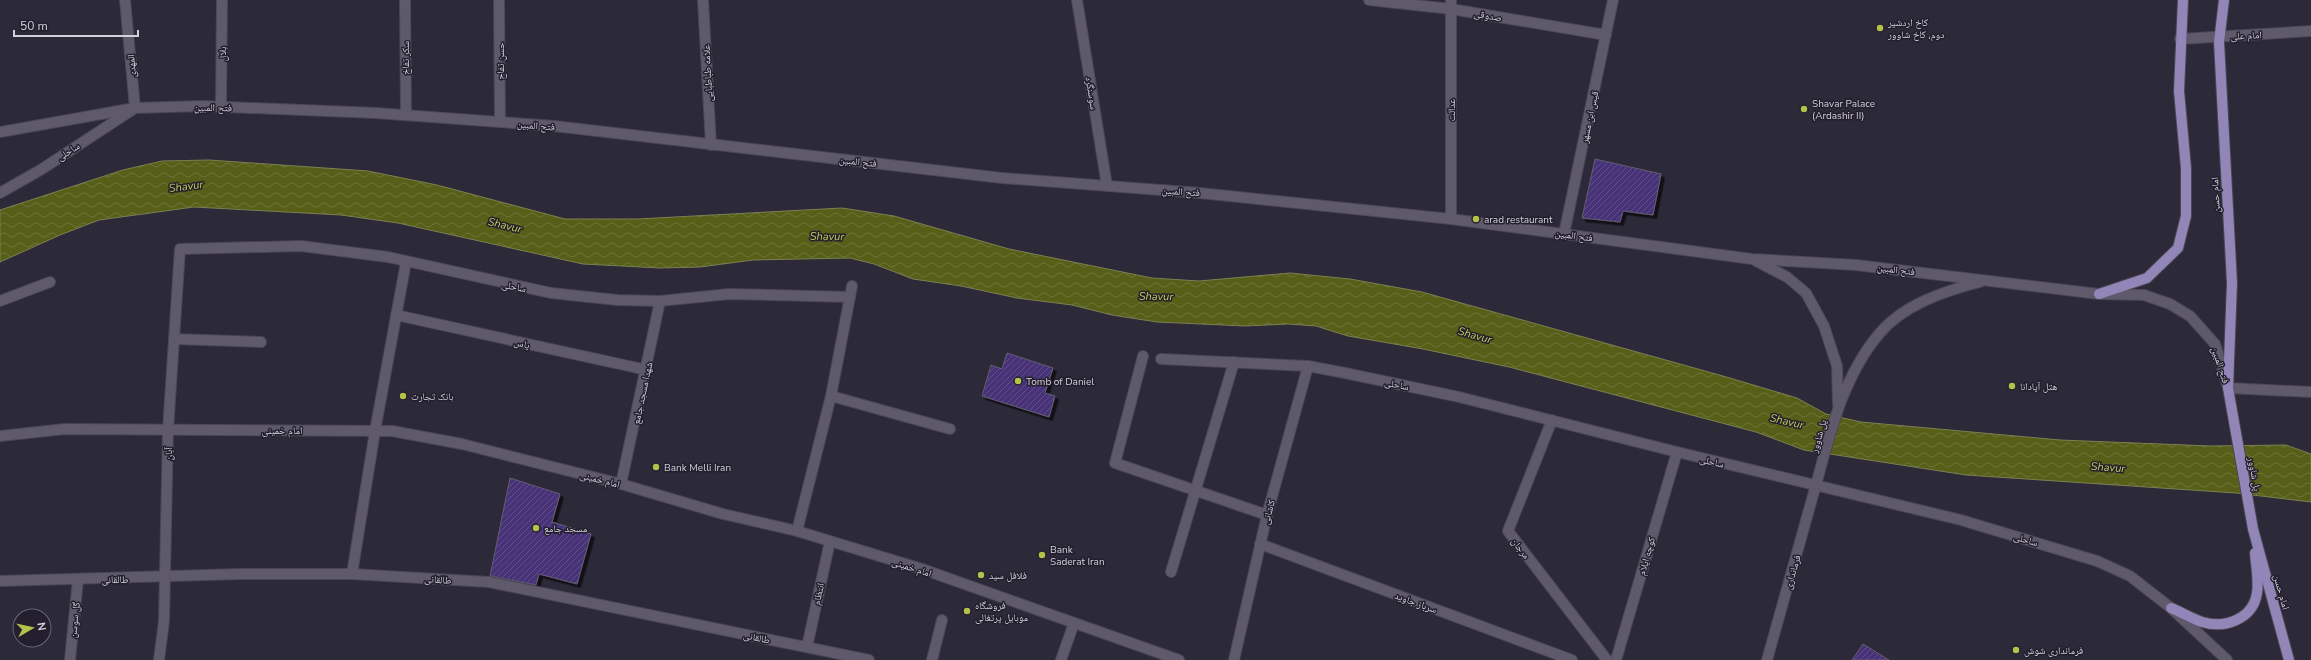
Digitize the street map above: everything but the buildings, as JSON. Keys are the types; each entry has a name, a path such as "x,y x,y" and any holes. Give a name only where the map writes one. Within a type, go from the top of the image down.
{"main road":[{"path":"2099,294 2147,278 2178,248 2186,216 2186,168 2179,92 2180,39 2183,0"},
{"name":"امام حسن","path":"2224,0 2220,37 2220,83 2232,283 2228,388 2234,423"},
{"name":"پل شاوور","path":"2234,423 2253,529"},
{"path":"2171,608 2203,622 2227,624 2242,618 2253,607 2257,593 2253,529"},
{"name":"امام حسن","path":"2253,529 2289,660"}],"street":[{"name":"المهدی","path":"125,0 135,108"},
{"name":"بلال","path":"221,107 222,0"},
{"name":"سکر تفاخ","path":"405,0 406,115"},
{"name":"حسن تفاح","path":"500,0 500,122"},
{"name":"علامه طباطبایی","path":"703,0 711,145"},
{"name":"سوسنگرد","path":"1077,0 1108,186"},
{"name":"صدوقی","path":"1369,0 1451,4 1606,35"},
{"name":"قیس ابن مسهر","path":"1564,234 1613,0"},
{"name":"عدالت","path":"1451,4 1452,219"},
{"name":"امام علی","path":"2180,39 2311,31"},
{"name":"فتح المبین","path":"0,132 135,108 221,107 406,115 554,126 1002,178 1200,192 1452,219 1752,259 1856,264 2099,294 2144,295 2170,304 2190,316 2215,344 2228,388 2311,392"},
{"name":"ساحلی","path":"0,193 42,169 135,108"},
{"name":"ساحلی","path":"180,248 301,246 388,257 551,293 617,300 660,301 729,294 850,297"},
{"name":"آبان","path":"159,660 164,621 168,430 180,248"},
{"path":"1752,259 1787,277 1806,293 1824,326 1838,366 1838,406"},
{"path":"352,574 375,431 406,262"},
{"path":"1838,406 1859,364 1879,334 1903,313 1951,289 1986,280"},
{"path":"0,301 50,282"},
{"path":"797,532 831,396 852,286"},
{"name":"شهدا مسجد جامع","path":"622,484 647,370 660,301"},
{"name":"یاس","path":"396,315 647,370"},
{"path":"174,339 261,342"},
{"path":"1143,356 1115,463 1267,515"},
{"name":"ساحلی","path":"1160,359 1308,366 1459,397 1677,452 1961,520 2097,561 2130,576 2171,608 2227,660"},
{"path":"1171,572 1234,362"},
{"name":"کاشانی","path":"1234,660 1267,515 1308,366"},
{"path":"831,396 950,429"},
{"name":"پل شاوور","path":"1816,485 1838,406"},
{"name":"مرجان","path":"1552,420 1508,531 1607,660"},
{"name":"امام خمینی","path":"0,436 65,429 392,431 462,444 622,484 722,514 830,541 922,569 1179,660"},
{"name":"کوچه ایلام","path":"1616,660 1677,452"},
{"name":"فرمانداری","path":"1767,660 1816,485"},
{"name":"انتظام","path":"807,647 830,541"},
{"name":"سرباز جاوید","path":"1260,544 1572,660"},
{"name":"طالقانی","path":"0,581 78,580 240,574 352,574 489,582 869,660"},
{"name":"گل سوسن","path":"70,660 78,580"},
{"path":"932,660 942,620"},
{"path":"1061,660 1074,622"}],"water":[{"name":"Shavur","path":"209,160 368,171 437,185 565,219 638,219 842,208 894,216 1009,249 1152,278 1199,281 1290,273 1350,279 1422,292 1723,376 1797,398 1826,414 1861,422 2060,440 2211,446 2286,445 2311,454 2311,502 2236,493 1966,475 1804,450 1756,432 1509,367 1423,349 1348,336 1316,326 1288,324 1245,326 1157,322 1112,315 1072,305 1017,298 961,286 913,279 874,264 850,258 753,260 700,267 660,268 583,264 398,223 341,215 194,207 99,220 60,235 0,262 0,210 123,170 162,161"}],"place":[{"name":"کاخ اردشیر دوم، کاخ شاوور","path":"1880,28"},
{"name":"Shavar Palace (Ardashir II)","path":"1804,109"},
{"name":"arad restaurant","path":"1476,219"},
{"name":"Tomb of Daniel","path":"1018,381"},
{"name":"هتل آپادانا","path":"2012,386"},
{"name":"بانک تجارت","path":"403,396"},
{"name":"Bank Melli Iran","path":"656,467"},
{"name":"مسجد جامع","path":"536,528"},
{"name":"Bank Saderat Iran","path":"1042,555"},
{"name":"فلافل سید","path":"981,575"},
{"name":"فروشگاه موبایل پرتغالی","path":"967,611"},
{"name":"فرمانداری شوش","path":"2016,650"}]}
